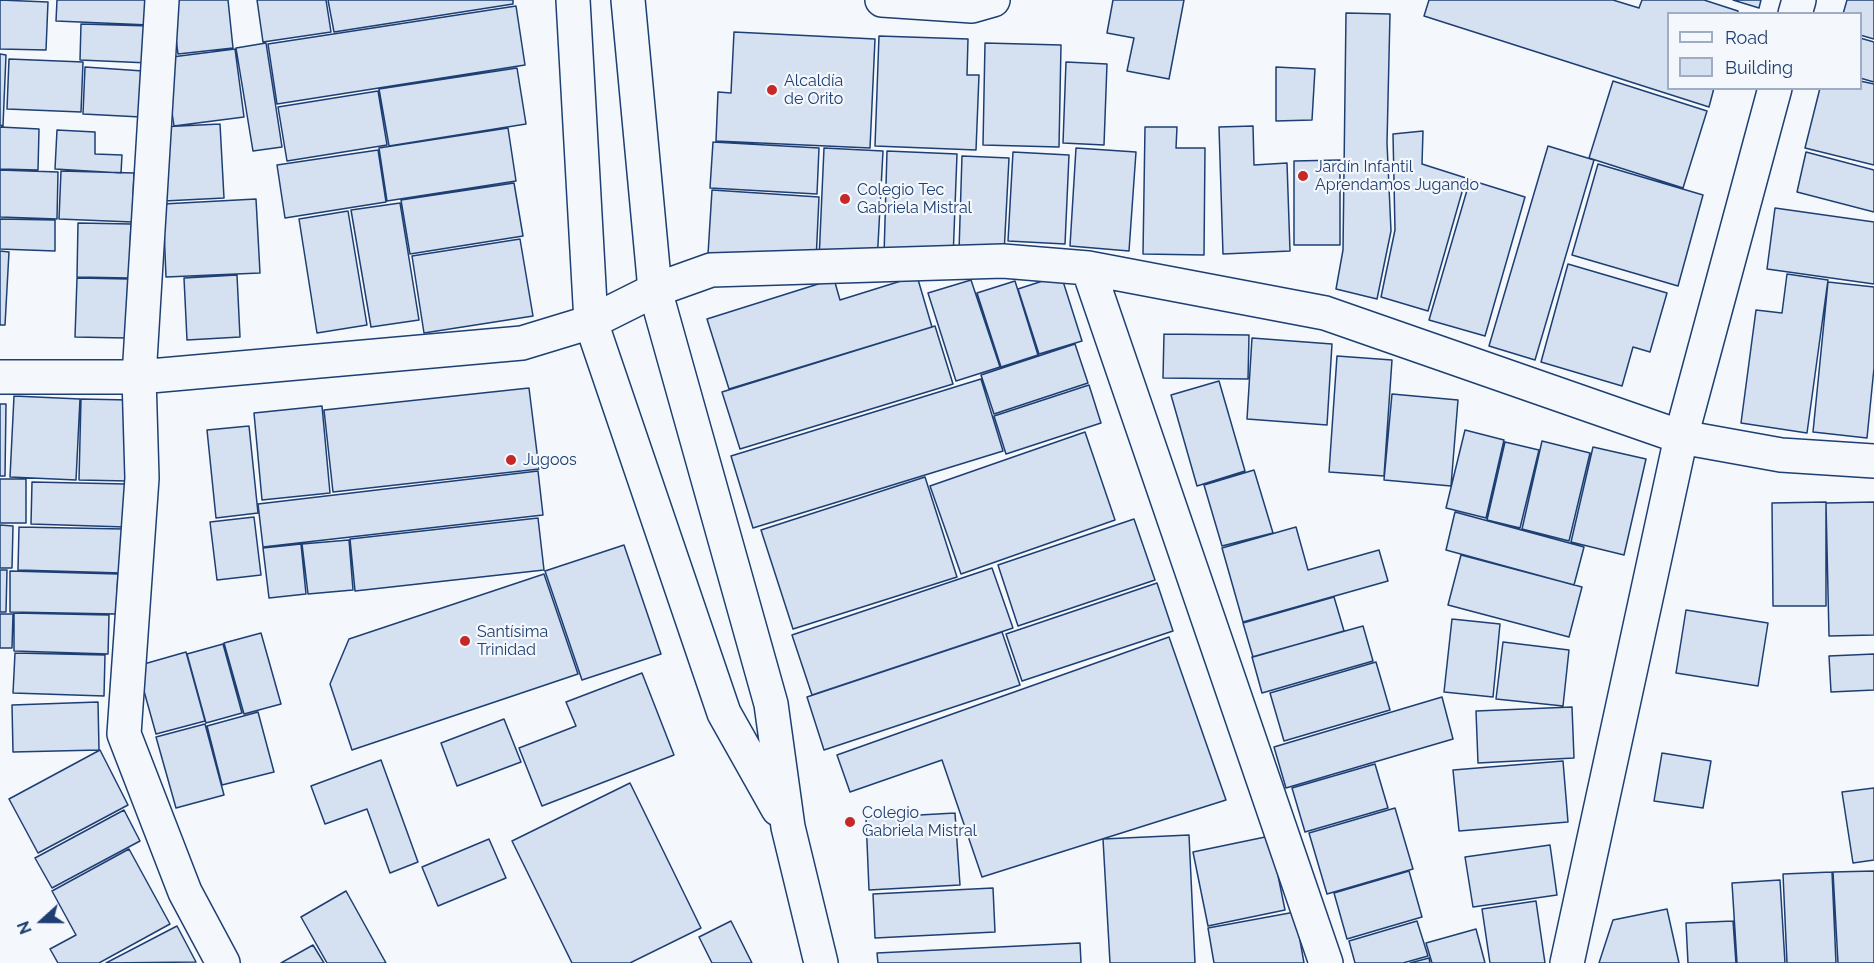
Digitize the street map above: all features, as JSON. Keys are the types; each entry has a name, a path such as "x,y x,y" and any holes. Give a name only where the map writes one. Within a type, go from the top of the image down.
{"street":[{"path":"162,0 140,377 142,478 124,734 185,892 223,963"},
{"path":"573,0 591,322 724,713 788,827"},
{"path":"628,0 655,290 771,704 788,827 821,963"},
{"path":"882,0 972,6 993,0"},
{"path":"1567,963 1681,437 1774,90"},
{"path":"0,376 140,377 522,344 591,322 655,290 711,270 1003,261 1088,268 1325,313 1681,437 1781,455 1874,460"},
{"path":"1088,268 1326,963"}],"building":[{"path":"0,0 48,2 46,50 0,49"},
{"path":"57,0 151,0 149,25 56,21"},
{"path":"171,0 228,0 233,48 178,54"},
{"path":"257,0 326,0 331,32 263,42"},
{"path":"328,0 513,0 513,4 334,32"},
{"path":"1113,0 1184,0 1169,79 1127,71 1134,38 1107,33"},
{"path":"1429,0 1613,0 1639,8 1642,0 1704,0 1738,11 1667,12 1667,90 1713,90 1709,107 1424,16"},
{"path":"1733,0 1761,0 1759,8"},
{"path":"1847,0 1874,0 1874,39 1862,36 1862,12 1844,12"},
{"path":"516,6 525,65 277,104 268,44"},
{"path":"1346,13 1390,14 1387,143 1391,231 1377,299 1336,289 1343,250"},
{"path":"81,24 150,26 149,63 80,60"},
{"path":"734,32 875,39 870,148 716,141 718,92 731,93"},
{"path":"879,36 968,39 967,75 979,75 976,150 875,146"},
{"path":"1862,39 1874,42 1874,82 1862,79"},
{"path":"266,43 282,147 253,151 236,48"},
{"path":"985,43 1061,45 1059,147 983,145"},
{"path":"235,49 244,117 174,126 164,58"},
{"path":"0,54 6,55 3,126 0,125"},
{"path":"9,59 83,62 81,112 7,109"},
{"path":"1066,62 1107,64 1104,145 1063,143"},
{"path":"85,67 143,71 141,117 83,114"},
{"path":"1276,67 1315,69 1312,120 1276,121"},
{"path":"517,68 526,124 389,146 379,89"},
{"path":"1613,81 1707,111 1683,188 1589,158"},
{"path":"1862,81 1874,84 1874,165 1805,148 1820,90 1862,90"},
{"path":"378,91 387,145 287,161 278,107"},
{"path":"220,124 224,198 164,201 160,127"},
{"path":"1253,126 1254,165 1287,163 1290,251 1223,254 1219,127"},
{"path":"0,127 39,129 38,170 0,169"},
{"path":"1145,127 1177,127 1176,148 1205,148 1204,255 1143,254"},
{"path":"508,128 516,181 387,201 379,148"},
{"path":"57,130 95,132 95,154 122,155 121,173 55,169"},
{"path":"1423,131 1422,164 1466,178 1428,311 1381,297 1395,230 1393,134"},
{"path":"713,142 819,148 817,194 710,188"},
{"path":"1548,146 1594,160 1535,360 1489,346"},
{"path":"824,148 883,151 877,263 819,260"},
{"path":"1076,148 1136,152 1129,251 1070,246"},
{"path":"378,150 386,202 285,218 277,165"},
{"path":"887,151 957,154 953,259 884,256"},
{"path":"1013,152 1069,155 1065,244 1008,241"},
{"path":"1806,152 1874,170 1874,212 1797,192"},
{"path":"962,156 1009,158 1004,254 959,251"},
{"path":"1340,160 1340,245 1294,245 1294,161"},
{"path":"1598,164 1703,195 1678,286 1572,255"},
{"path":"0,170 58,172 57,219 0,217"},
{"path":"61,171 134,173 132,222 59,219"},
{"path":"1470,180 1525,197 1485,336 1429,320"},
{"path":"514,183 523,236 410,254 401,200"},
{"path":"712,190 819,197 816,261 708,254"},
{"path":"256,199 260,273 166,277 163,204"},
{"path":"400,203 419,320 371,327 351,210"},
{"path":"1775,208 1874,222 1874,284 1767,269"},
{"path":"348,211 367,325 317,333 299,219"},
{"path":"0,219 55,220 55,251 0,249"},
{"path":"78,223 131,224 129,278 77,277"},
{"path":"520,239 533,316 424,333 412,256"},
{"path":"0,251 9,252 5,325 0,325"},
{"path":"1568,264 1667,293 1650,352 1633,347 1622,386 1541,362"},
{"path":"1787,274 1828,280 1807,433 1741,423 1756,310 1782,313"},
{"path":"237,275 240,337 187,340 184,278"},
{"path":"1061,275 1082,341 1039,354 1018,289"},
{"path":"917,276 932,327 729,389 707,319 834,279 840,300"},
{"path":"77,278 128,279 126,338 75,337"},
{"path":"971,280 1000,367 956,381 928,293"},
{"path":"1015,281 1038,355 1001,367 977,293"},
{"path":"1828,282 1874,287 1874,368 1867,438 1813,432"},
{"path":"935,326 953,384 740,449 722,392"},
{"path":"1164,334 1249,335 1248,379 1163,378"},
{"path":"1252,338 1332,344 1327,425 1247,419"},
{"path":"1075,344 1088,383 994,414 981,375"},
{"path":"1337,356 1392,360 1384,476 1329,472"},
{"path":"981,379 1003,451 753,528 731,456"},
{"path":"1219,381 1245,471 1197,486 1171,395"},
{"path":"1089,385 1101,423 1006,454 994,416"},
{"path":"529,388 539,469 333,492 324,410"},
{"path":"1392,394 1458,400 1451,486 1384,480"},
{"path":"14,396 80,399 76,480 10,477"},
{"path":"81,399 129,400 128,481 79,480"},
{"path":"0,404 6,404 5,476 0,476"},
{"path":"322,406 330,493 262,500 254,413"},
{"path":"249,426 258,513 216,518 207,430"},
{"path":"1465,430 1504,440 1486,518 1446,508"},
{"path":"1085,432 1115,520 961,574 930,486"},
{"path":"1542,441 1590,453 1569,541 1522,529"},
{"path":"1505,442 1539,450 1520,528 1487,520"},
{"path":"1593,447 1646,459 1624,555 1571,542"},
{"path":"1254,470 1273,533 1222,546 1204,485"},
{"path":"538,471 543,515 263,547 258,504"},
{"path":"925,477 957,577 793,629 761,530"},
{"path":"0,479 26,479 26,523 0,523"},
{"path":"32,482 126,484 125,527 31,524"},
{"path":"1826,502 1826,606 1773,606 1772,503"},
{"path":"1874,502 1874,635 1829,636 1826,503"},
{"path":"1455,512 1584,547 1574,585 1446,550"},
{"path":"254,517 261,575 217,580 210,522"},
{"path":"538,518 544,570 355,591 350,539"},
{"path":"1134,519 1155,580 1018,626 998,565"},
{"path":"0,525 13,526 12,568 0,568"},
{"path":"19,527 124,529 122,573 18,570"},
{"path":"1296,527 1308,570 1379,550 1388,581 1243,622 1222,548"},
{"path":"349,540 353,590 308,594 302,544"},
{"path":"301,544 306,594 269,598 263,548"},
{"path":"624,545 661,654 582,680 545,571"},
{"path":"1461,555 1582,587 1569,637 1448,605"},
{"path":"992,568 1013,628 812,695 792,635"},
{"path":"0,570 7,570 6,612 0,612"},
{"path":"10,571 118,574 116,614 10,612"},
{"path":"544,574 578,674 352,750 330,684 349,639"},
{"path":"1157,583 1173,631 1022,681 1006,634"},
{"path":"1334,597 1344,631 1253,657 1243,623"},
{"path":"1686,610 1768,623 1758,686 1676,673"},
{"path":"14,613 109,615 108,654 14,651"},
{"path":"0,614 13,614 12,648 0,648"},
{"path":"1452,619 1500,624 1493,697 1444,692"},
{"path":"1363,626 1373,661 1262,693 1252,657"},
{"path":"1002,632 1020,685 824,750 807,697"},
{"path":"261,633 281,704 244,714 224,643"},
{"path":"1169,637 1226,800 982,877 942,760 850,792 837,755"},
{"path":"1503,642 1569,650 1563,706 1496,699"},
{"path":"223,644 242,713 206,723 187,654"},
{"path":"186,652 205,721 156,734 137,666"},
{"path":"15,653 105,655 104,696 13,693"},
{"path":"1874,654 1874,690 1831,692 1829,656"},
{"path":"1376,662 1390,710 1284,741 1270,693"},
{"path":"642,673 674,755 542,806 519,748 576,726 566,702"},
{"path":"1442,697 1453,739 1286,788 1274,747"},
{"path":"98,702 99,750 13,752 12,705"},
{"path":"1572,707 1574,758 1478,763 1476,711"},
{"path":"258,712 274,772 222,785 207,726"},
{"path":"504,719 521,762 457,786 441,743"},
{"path":"205,724 224,795 176,808 156,737"},
{"path":"100,750 128,805 38,853 9,799"},
{"path":"1662,753 1711,761 1703,808 1654,801"},
{"path":"381,760 418,862 390,873 367,809 325,824 311,786"},
{"path":"1563,761 1568,822 1459,831 1453,770"},
{"path":"1375,764 1388,808 1305,832 1292,788"},
{"path":"630,783 701,928 630,963 572,963 512,841"},
{"path":"1874,788 1874,860 1853,863 1842,792"},
{"path":"1395,808 1413,869 1327,894 1309,833"},
{"path":"124,810 140,841 52,888 35,858"},
{"path":"955,813 960,885 869,890 866,818"},
{"path":"1189,835 1195,963 1110,963 1103,839"},
{"path":"1270,836 1285,910 1208,926 1193,852"},
{"path":"489,839 506,878 438,906 422,867"},
{"path":"1550,845 1557,895 1473,907 1465,857"},
{"path":"129,849 170,924 99,963 58,963 50,949 76,935 52,891"},
{"path":"1409,871 1422,917 1347,939 1334,893"},
{"path":"1874,871 1874,963 1838,963 1833,872"},
{"path":"1832,872 1836,963 1787,963 1783,874"},
{"path":"1780,880 1785,963 1737,963 1732,883"},
{"path":"993,888 995,932 875,938 873,894"},
{"path":"346,891 386,963 327,963 301,917"},
{"path":"1536,901 1545,963 1490,963 1482,909"},
{"path":"1667,909 1679,963 1599,963 1613,920"},
{"path":"1295,912 1304,963 1214,963 1208,928"},
{"path":"731,921 752,963 712,963 699,937"},
{"path":"1417,921 1428,956 1403,963 1355,963 1349,941"},
{"path":"1733,921 1736,963 1688,963 1686,923"},
{"path":"177,926 196,962 106,963"},
{"path":"1476,929 1485,963 1432,963 1426,943"},
{"path":"1080,943 1081,963 878,963 877,953"},
{"path":"313,945 324,963 281,963"},
{"path":"1429,958 1430,963 1410,963"}],"place":[{"name":"Alcaldía de Orito","path":"772,90"},
{"name":"Jardín Infantil Aprendamos Jugando","path":"1303,176"},
{"name":"Colegio Tec Gabriela Mistral","path":"845,199"},
{"name":"Jugoos","path":"511,460"},
{"name":"Santísima Trinidad","path":"465,641"},
{"name":"Colegio Gabriela Mistral","path":"850,822"}]}
